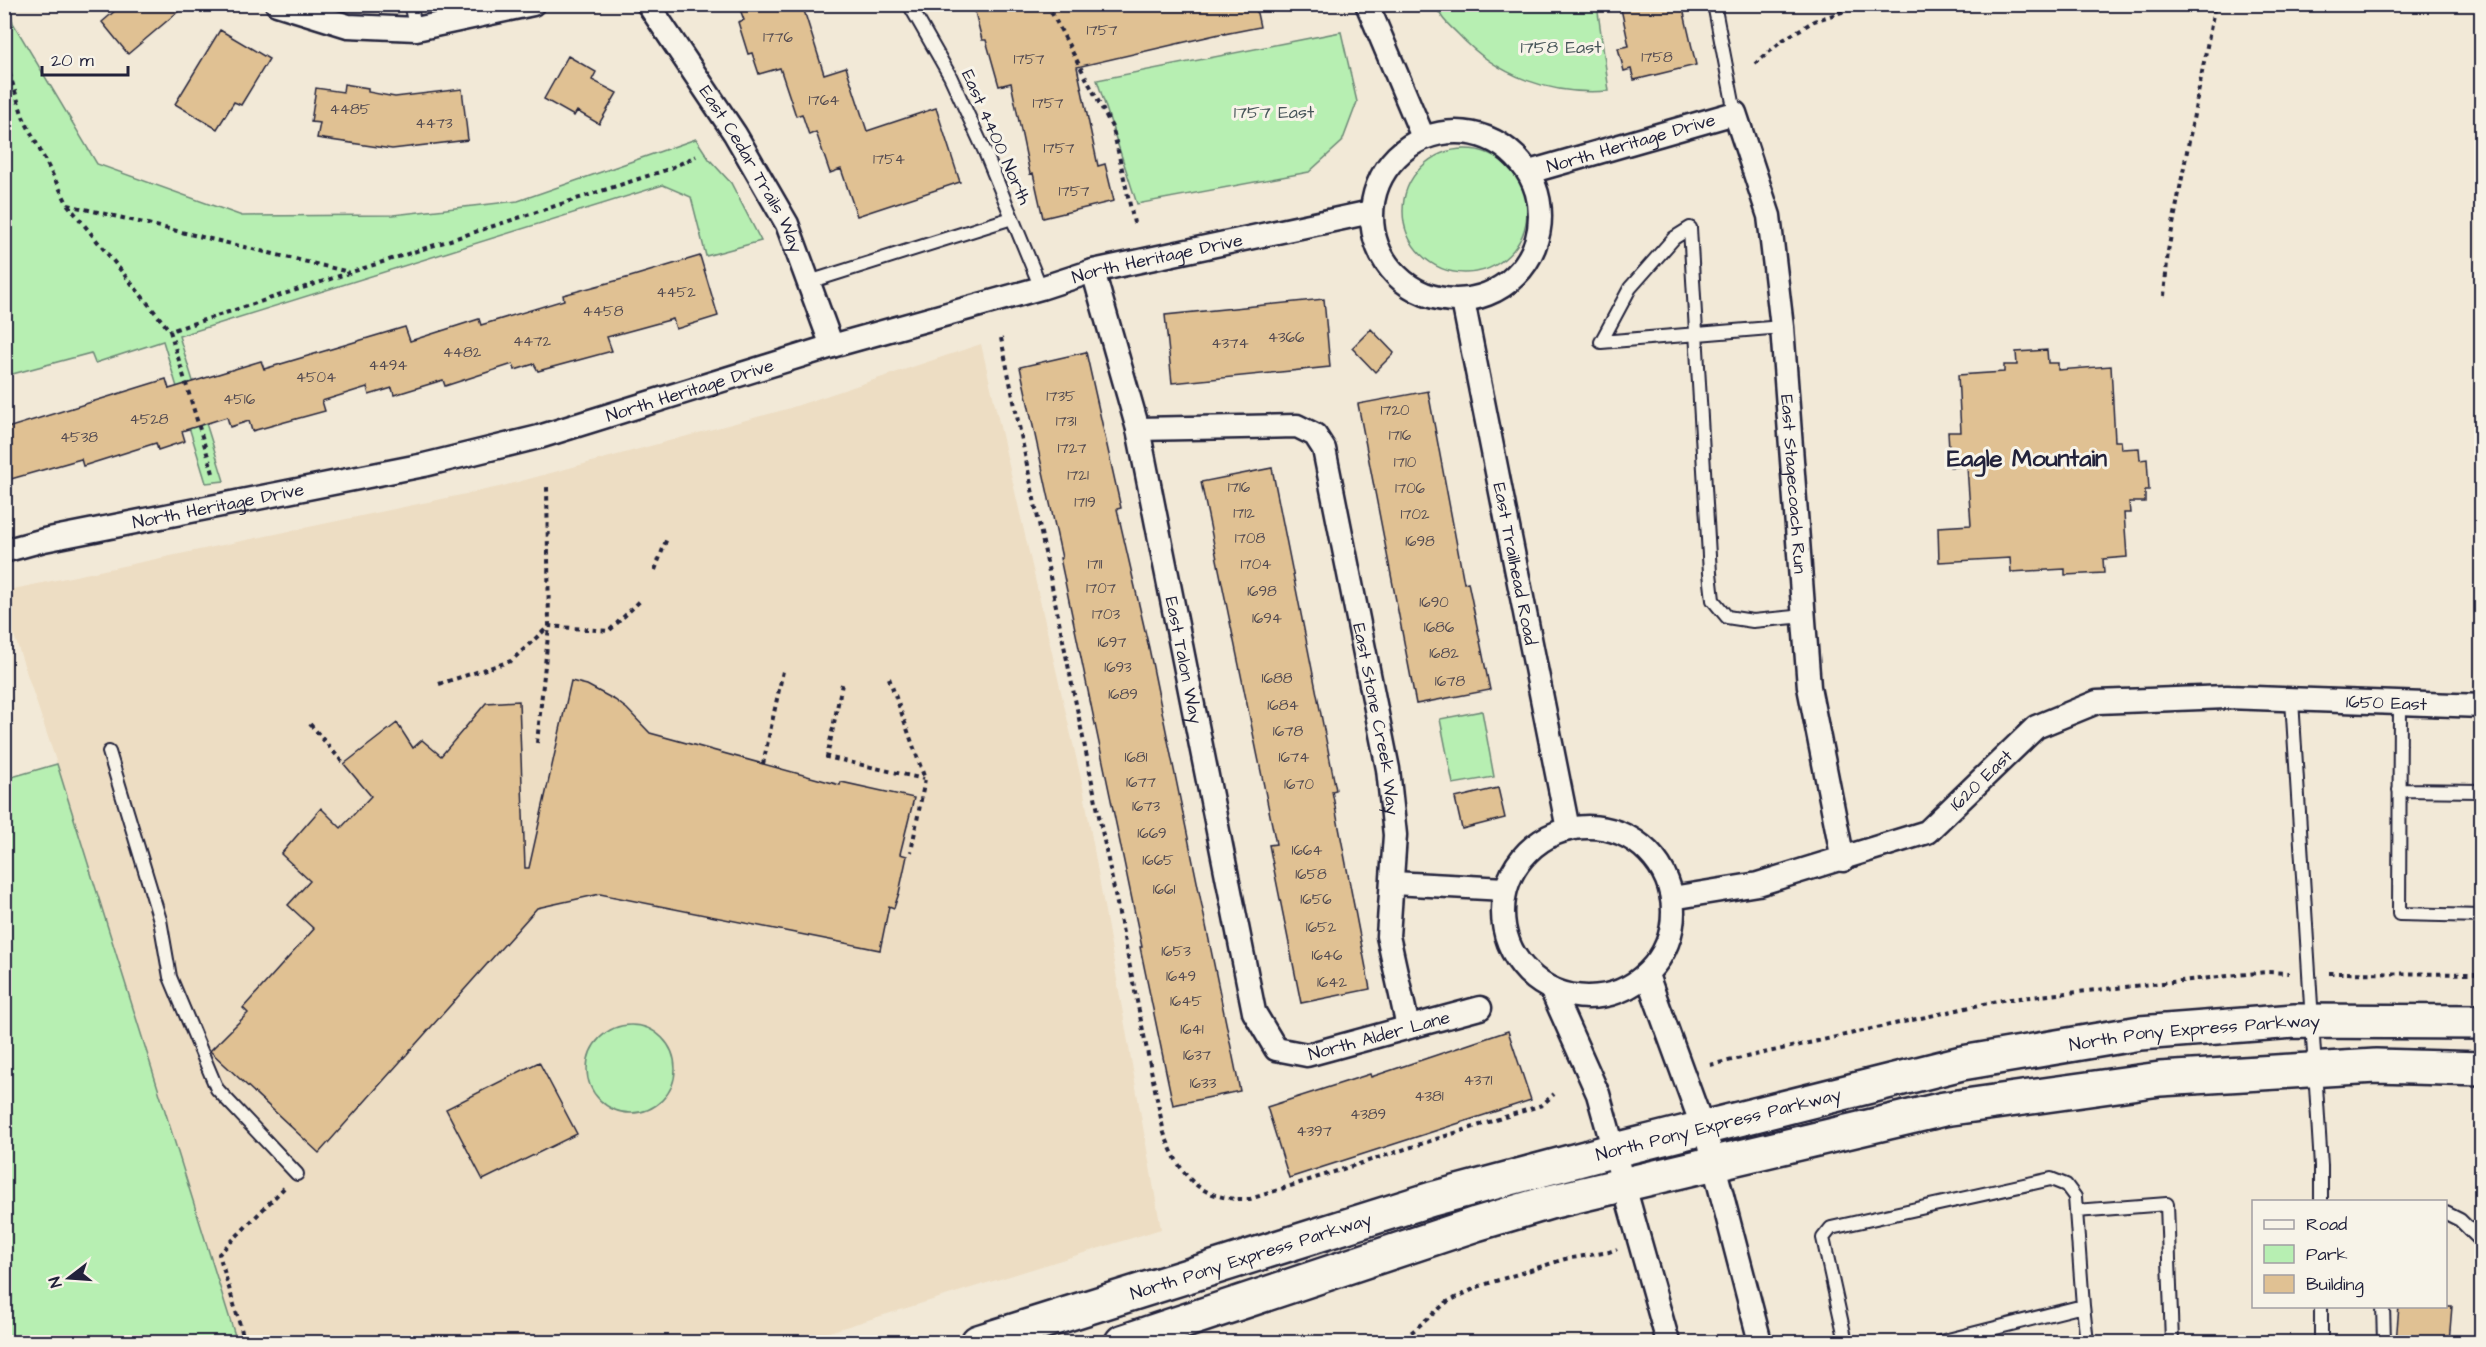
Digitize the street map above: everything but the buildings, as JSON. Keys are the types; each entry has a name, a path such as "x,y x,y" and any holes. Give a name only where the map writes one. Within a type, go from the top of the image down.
{"main road":[{"name":"North Pony Express Parkway","path":"978,1342 1432,1199 1619,1167 1708,1145 1962,1063 2140,1033 2311,1022 2481,1022"},
{"name":"North Pony Express Parkway","path":"1708,1145 2160,1079 2376,1066 2481,1069"},
{"name":"North Pony Express Parkway","path":"1122,1342 1476,1224 1550,1202 1619,1167"}],"street":[{"path":"277,4 348,26 416,29 533,4"},
{"name":"East Cedar Trails Way","path":"648,4 735,134 787,224 832,346"},
{"path":"1367,4 1423,137"},
{"name":"North Heritage Drive","path":"1529,172 1735,113"},
{"name":"East Stagecoach Run","path":"1735,113 1769,216 1782,327 1809,687 1843,860"},
{"path":"1446,131 1468,132 1487,136 1516,155 1529,172 1537,191 1541,212 1538,238 1528,261 1513,279 1492,294 1463,301 1436,299 1415,291 1389,268 1373,235 1371,212 1376,188 1389,164 1403,149 1423,137 1446,131"},
{"name":"North Heritage Drive","path":"4,551 44,540 424,465 539,437 832,346 1041,288 1093,271 1371,212"},
{"name":"East Talon Way","path":"1093,271 1138,429 1254,1012 1276,1049"},
{"name":"East Trailhead Road","path":"1463,301 1568,828"},
{"name":"East Stone Creek Way","path":"1138,429 1297,426 1315,435 1324,449 1388,769 1395,835 1388,936 1408,1027"},
{"name":"1620 East","path":"1672,898 1758,884 1843,860 1927,832 2036,727 2097,702 2227,697 2292,700"},
{"name":"1650 East","path":"2292,700 2481,706"},
{"path":"1596,827 1623,834 1646,849 1663,871 1672,898 1673,919 1669,939 1660,958 1647,975 1626,990 1602,997 1577,998 1552,991 1532,978 1516,960 1509,945 1502,913 1505,889 1514,868 1529,850 1547,837 1568,828 1596,827"},
{"path":"1393,883 1505,889"},
{"path":"1647,975 1708,1145 1760,1342"},
{"path":"1552,991 1598,1094 1668,1342"},
{"name":"North Alder Lane","path":"1276,1049 1307,1056 1480,1008"}],"lane":[{"path":"410,4 416,29"},
{"name":"East 4400 North","path":"909,4 950,76 1041,288"},
{"path":"1714,4 1735,113"},
{"path":"809,282 1012,218"},
{"path":"1782,327 1697,334 1601,342 1630,288 1674,238 1690,228 1697,334 1713,600 1727,617 1753,621 1805,616"},
{"path":"2292,700 2321,1166 2321,1200"},
{"path":"2400,703 2398,914 2481,916"},
{"path":"109,752 160,920 170,977 217,1089 297,1174"},
{"path":"2399,790 2481,791"},
{"path":"1846,1342 1823,1238 1831,1228 2051,1179 2066,1185 2075,1197 2087,1342"},
{"path":"2076,1211 2167,1204 2172,1342"},
{"path":"2447,1213 2460,1220 2479,1239"},
{"path":"1940,1342 2084,1306"},
{"path":"2321,1308 2321,1342"},
{"path":"2383,1308 2384,1342"}],"path":[{"path":"1047,4 1113,129 1134,223"},
{"path":"1755,64 1783,40 1814,21 1867,4"},
{"path":"2164,296 2168,251 2215,4"},
{"path":"4,56 22,117 68,205 170,331 213,473"},
{"path":"170,331 669,169 696,156"},
{"path":"68,205 350,272"},
{"path":"1001,339 1164,1133 1173,1156 1189,1181 1209,1192 1232,1200 1250,1199 1542,1105 1554,1094"},
{"path":"537,742 549,626 547,487"},
{"path":"655,570 667,538"},
{"path":"439,684 511,661 549,626 609,631 641,600"},
{"path":"763,764 783,671"},
{"path":"889,678 925,780 911,852"},
{"path":"842,684 827,757 925,780"},
{"path":"310,724 344,764"},
{"path":"1710,1065 2002,1000 2266,972 2481,974"},
{"path":"245,1342 219,1254 297,1174"},
{"path":"1396,1342 1406,1337 1447,1302 1480,1286 1565,1259 1609,1252 1640,1239"}],"shaded area":[{"path":"981,344 1083,787 1161,1229 797,1342 234,1342 57,764 5,608 4,591 499,487 787,409"}],"green space":[{"path":"5,5 9,5 13,23 97,164 242,216 393,215 518,201 696,139 709,159 731,183 761,241 706,256 691,197 663,185 179,336 224,481 206,483 163,341 95,363 91,353 5,376"},
{"name":"1758 East","path":"1436,5 1597,5 1609,91 1566,90 1526,80 1508,72 1473,49 1445,21"},
{"name":"1757 East","path":"1341,32 1357,102 1342,142 1309,172 1137,204 1097,80"},
{"path":"1465,149 1489,154 1509,167 1522,187 1527,211 1522,235 1509,255 1489,268 1465,273 1441,268 1421,255 1408,235 1403,211 1408,187 1421,167 1441,154"},
{"path":"1482,711 1494,777 1453,784 1440,719"},
{"path":"57,764 237,1342 5,1342 5,779"},
{"path":"631,1025 648,1029 662,1038 671,1052 675,1069 671,1086 662,1100 648,1109 631,1113 614,1109 600,1100 591,1086 587,1069 591,1052 600,1038 614,1029"}],"district":[{"name":"Eagle Mountain","path":"2027,459"}]}
